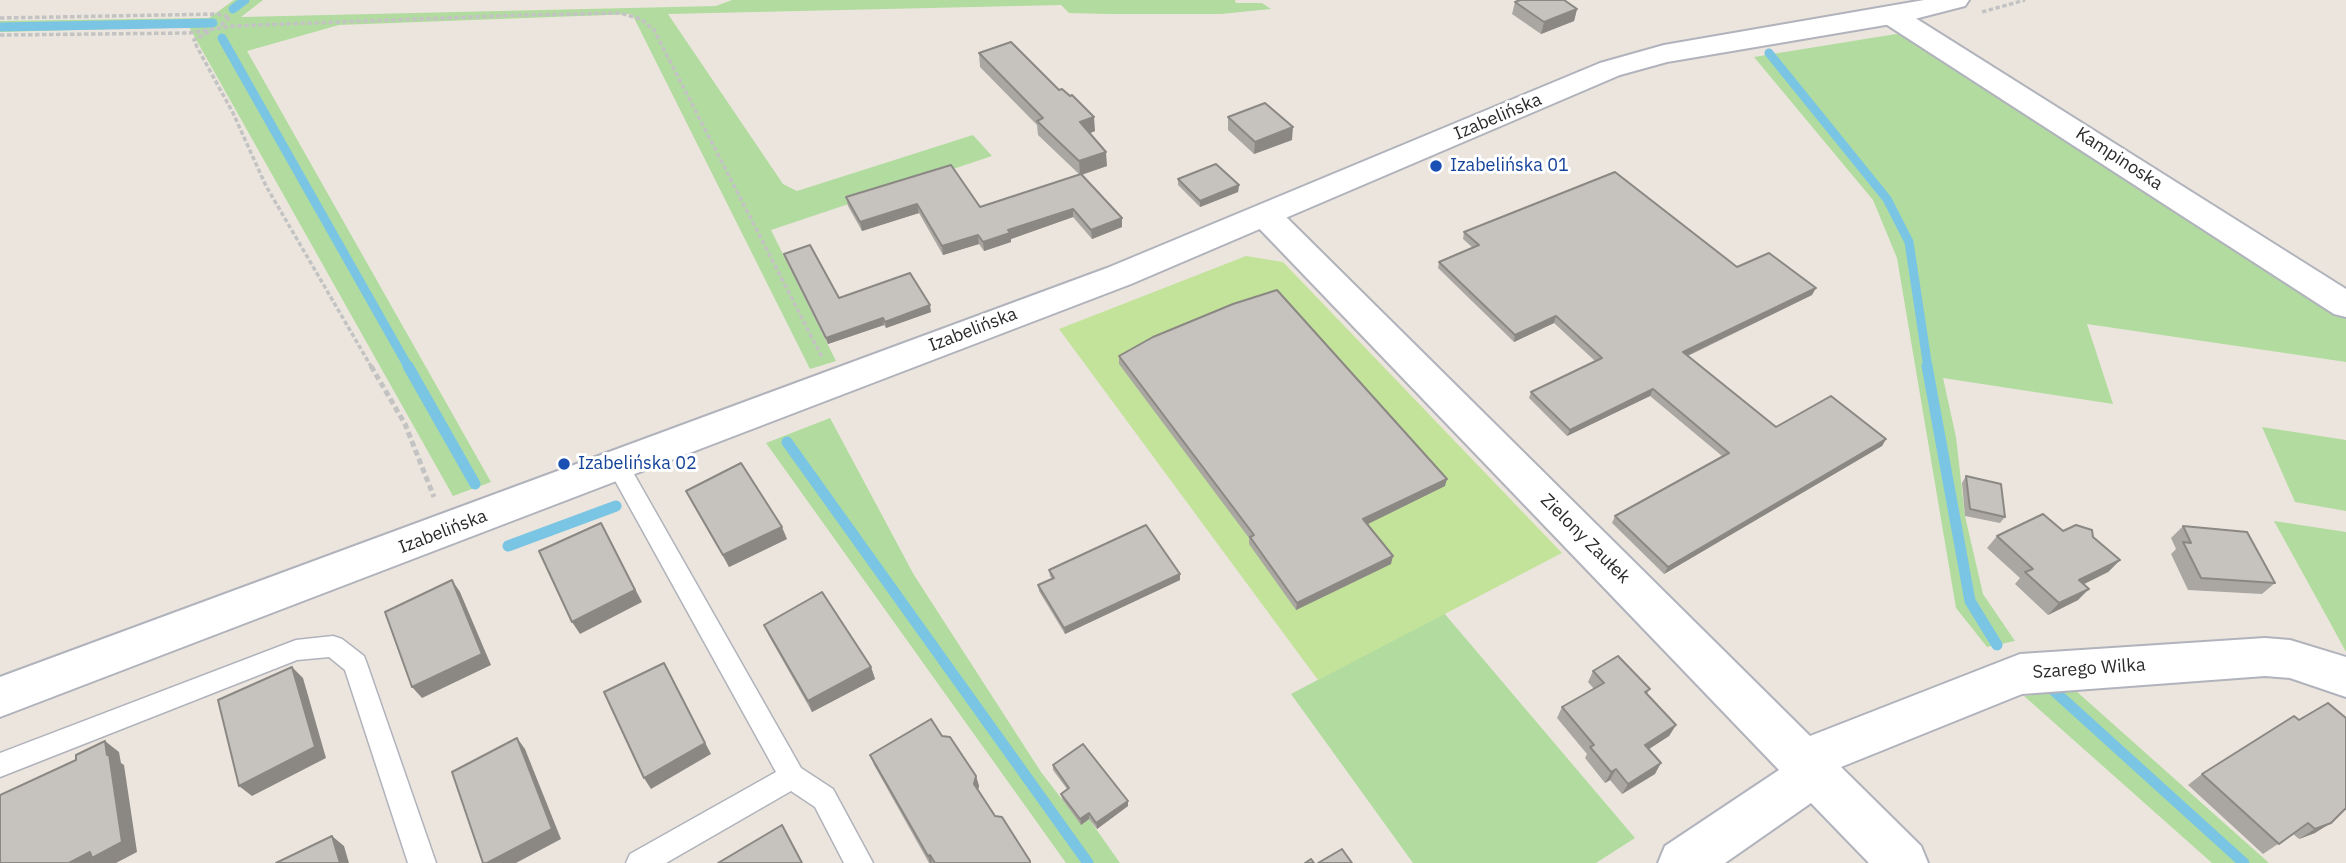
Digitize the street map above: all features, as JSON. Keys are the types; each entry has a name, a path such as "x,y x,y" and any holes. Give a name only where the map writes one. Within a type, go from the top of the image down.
{"street":[{"name":"Izabelińska","path":"0,697 1119,276 1610,69 1640,60 1891,15 1955,0"},
{"name":"Kampinoska","path":"1891,15 2346,304"},
{"name":"Zielony Zaułek","path":"1266,216 1903,863"},
{"name":"Szarego Wilka","path":"1683,863 1809,767 2020,674 2265,657 2290,659 2346,677"}],"lane":[{"path":"618,466 792,777 824,798 859,863"},
{"path":"0,765 296,650 333,646 355,664 422,863"},
{"path":"640,863 792,777"}],"path":[{"path":"0,35 189,33 233,26 524,15 620,13 641,19 654,30 835,382"},
{"path":"0,18 218,14 230,17 215,30 194,40 233,113 267,186 405,424 426,474 442,532"}],"green space":[{"path":"234,0 263,0 241,17 716,6 732,0 1235,0 1236,3 1262,3 1271,9 1221,14 1109,14 1069,13 1061,5 668,14 783,184 797,191 973,135 992,156 771,230 836,361 810,369 632,14 339,25 247,51 491,482 453,496 189,27 0,32 0,21 209,18"},
{"path":"1896,34 1923,41 2346,313 2346,362 2087,324 2113,404 1943,378 1956,437 1965,516 1983,594 2015,641 1987,647 1956,608 1897,258 1873,200 1754,57"},
{"path":"1246,256 1283,262 1562,553 1318,680 1059,329"},
{"path":"830,418 914,575 1041,772 1081,824 1089,819 1120,863 1066,863 766,443"},
{"path":"2262,427 2346,440 2346,511 2295,502"},
{"path":"2274,521 2346,532 2346,652 2333,628"},
{"path":"1444,613 1635,838 1596,863 1413,863 1291,694"},
{"path":"2075,690 2269,863 2212,863 2024,696"}],"building":[{"path":"1564,0 1577,9 1544,22 1515,2"},
{"path":"1011,42 1059,90 1072,95 1094,117 1080,122 1106,152 1079,161 1037,121 1043,118 979,53"},
{"path":"1265,103 1293,127 1255,142 1228,117"},
{"path":"1216,164 1239,185 1200,201 1178,179"},
{"path":"951,165 980,207 1081,174 1122,218 1091,230 1073,209 1008,230 1010,233 983,242 978,235 942,246 917,204 860,222 846,197"},
{"path":"1615,172 1737,267 1769,253 1816,288 1683,352 1776,427 1831,396 1886,439 1668,567 1615,516 1729,453 1653,389 1570,430 1531,392 1602,358 1556,316 1515,335 1439,262 1479,245 1464,232"},
{"path":"810,245 839,298 910,273 930,305 885,322 883,318 826,338 784,254"},
{"path":"1277,290 1447,479 1363,519 1393,556 1297,603 1250,537 1254,535 1119,356 1153,337 1233,304"},
{"path":"741,463 782,527 723,555 686,491"},
{"path":"1966,476 2001,484 2005,517 1970,509"},
{"path":"2043,514 2063,531 2076,525 2092,530 2093,537 2120,560 2079,580 2089,589 2059,603 2025,572 2033,569 1997,536"},
{"path":"601,523 635,590 572,622 539,551"},
{"path":"1146,525 1180,574 1064,628 1038,585 1054,578 1049,570"},
{"path":"2183,526 2247,532 2275,583 2201,578 2183,542 2191,543"},
{"path":"452,580 482,654 412,687 385,612"},
{"path":"822,592 871,667 808,701 764,625"},
{"path":"1618,656 1650,689 1645,692 1676,725 1645,745 1661,763 1628,784 1616,769 1611,772 1590,747 1594,745 1562,707 1604,683 1593,671"},
{"path":"664,663 705,743 644,778 604,692"},
{"path":"292,667 315,747 239,786 218,700"},
{"path":"2328,703 2346,718 2346,808 2331,823 2315,829 2308,823 2279,844 2202,774 2294,716 2299,720"},
{"path":"931,719 942,736 950,737 976,776 974,784 995,816 1002,817 1030,863 935,863 930,855 928,856 870,755"},
{"path":"517,738 552,829 483,863 452,772"},
{"path":"105,741 122,842 92,858 90,852 69,863 0,863 0,795 76,760 76,755"},
{"path":"1083,744 1128,801 1096,823 1089,813 1080,819 1061,794 1069,788 1053,765"},
{"path":"782,825 802,863 718,863"},
{"path":"332,836 340,863 276,863"},
{"path":"1342,849 1352,863 1318,863"}],"waterway":[{"path":"233,9 245,0"},
{"path":"0,27 213,23"},
{"path":"222,38 409,368"},
{"path":"1769,53 1887,199 1909,242 1928,368"},
{"path":"408,366 475,484"},
{"path":"1927,366 1970,601 1997,645"},
{"path":"787,442 1088,863"},
{"path":"508,546 616,506"},
{"path":"2053,690 2244,863"}],"place":[{"name":"Izabelińska 01","path":"1436,166"},
{"name":"Izabelińska 02","path":"564,464"}]}
